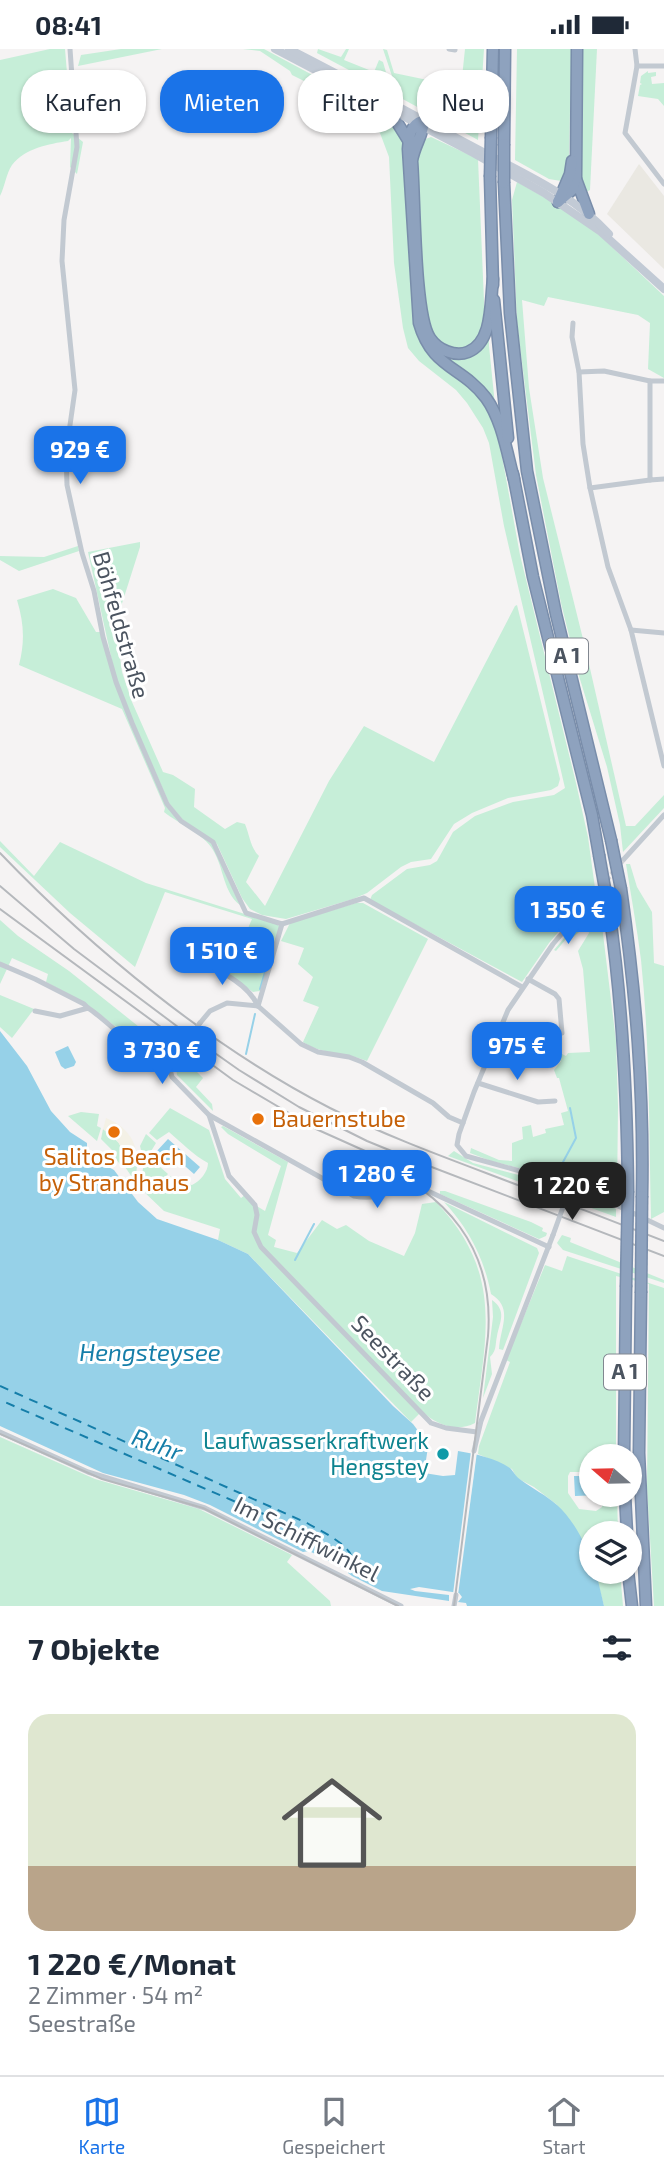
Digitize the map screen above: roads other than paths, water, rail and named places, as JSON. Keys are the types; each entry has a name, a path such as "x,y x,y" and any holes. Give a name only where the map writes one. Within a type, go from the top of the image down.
{"highway":[{"name":"A 1","path":"493,49 490,177 499,369 514,479 536,590 592,815 619,973 625,1044 628,1191 624,1444"},
{"name":"A 1","path":"505,49 505,70"},
{"path":"508,70 512,49"},
{"path":"561,198 572,190 576,178 575,49"},
{"path":"561,198 572,162 575,49"},
{"path":"408,140 417,128"},
{"path":"403,132 408,140 417,299 424,341 437,358 476,386 486,397 499,425 514,479"},
{"path":"418,133 412,161 420,299 430,339 443,350 459,355 477,348 485,337 493,279"},
{"name":"A 1","path":"504,133 510,313 527,471 556,614 621,889 640,1045 642,1196 639,1454 646,1606"},
{"path":"576,178 589,214"},
{"path":"629,1584 632,1606"}],"main road":[{"path":"275,49 314,70"},
{"path":"289,49 349,78 417,120"},
{"path":"440,133 589,214 635,261"},
{"path":"561,198 664,289"}],"street":[{"name":"Böhfeldstraße","path":"70,49 77,147 64,220 62,261 75,390 66,473 76,529 116,682 167,804 181,821 213,842 246,913 282,924"},
{"path":"635,49 637,66 625,133 664,184"},
{"path":"637,66 664,66"},
{"path":"573,323 572,337 579,372 583,444 590,488 608,567 631,630 664,766"},
{"path":"579,372 604,371 650,381 664,381"},
{"path":"650,381 650,481"},
{"path":"590,488 664,479"},
{"path":"631,630 664,633"},
{"path":"624,859 664,814"},
{"path":"597,892 553,944 522,987 502,1021 457,1145 466,1156 572,1185 664,1229"},
{"path":"258,1006 282,924 364,898 522,987"},
{"path":"196,960 226,974 253,994 258,1006 301,1044 318,1052 362,1062 433,1103 449,1118 463,1123"},
{"name":"Seestraße","path":"0,964 84,1004 156,1063 169,1066 172,1077 209,1115 355,1196 377,1197 415,1185 549,1247"},
{"path":"528,979 555,994 562,1033"},
{"path":"169,1066 210,1011 227,1003 258,1006"},
{"path":"35,1011 60,1016 88,1008"},
{"path":"491,1049 509,1056 552,1065"},
{"path":"478,1083 538,1102 555,1101"},
{"name":"Seestraße","path":"209,1115 229,1176 255,1205 257,1215 254,1232 261,1247 431,1423 446,1429 477,1432"},
{"path":"474,1451 477,1432 572,1185"},
{"name":"Im Schiffwinkel","path":"0,1432 106,1478 194,1504 401,1606"},
{"path":"454,1606 456,1595"}],"water":[{"name":"Hengsteysee","path":"0,1031 27,1066 51,1111 70,1132 87,1143 87,1155 114,1170 138,1202 157,1219 218,1240 248,1254 422,1433 428,1441 425,1442 428,1447 424,1473 455,1475 458,1451 478,1455 510,1468 519,1479 557,1505 579,1534 579,1584 599,1584 604,1606 467,1606 466,1603 458,1602 462,1597 459,1593 419,1587 410,1589 449,1595 449,1601 382,1591 352,1576 348,1570 309,1551 303,1552 210,1505 184,1495 103,1473 0,1426"},
{"path":"68,1046 76,1062 74,1066 65,1069 55,1052"},
{"path":"168,1139 200,1167 194,1174 178,1160 172,1166 156,1152"},
{"path":"574,1476 579,1476 579,1496 575,1496"}],"waterway":[{"path":"260,989 265,972"},
{"path":"246,1054 255,1014"},
{"path":"563,1162 576,1138 570,1108"},
{"path":"295,1260 314,1224"}],"tunnel":[{"path":"597,892 624,859"}],"railway":[{"path":"0,853 74,925 155,994 241,1056 285,1083 330,1108 387,1134 664,1241"},
{"path":"0,886 74,949 178,1027 239,1070 299,1107 367,1141 664,1256"},
{"path":"0,909 233,1080 316,1129 383,1159"},
{"path":"368,1160 396,1173 442,1207 460,1227 474,1250 483,1276 488,1304 488,1336 454,1606"},
{"path":"0,1434 102,1479 203,1508 398,1606"}],"place":[{"name":"Bauernstube","path":"258,1119"},
{"name":"Salitos Beach by Strandhaus","path":"114,1132"},
{"name":"Laufwasserkraftwerk Hengstey","path":"443,1454"}],"water label":[{"name":"Ruhr","path":"157,1445"}]}
